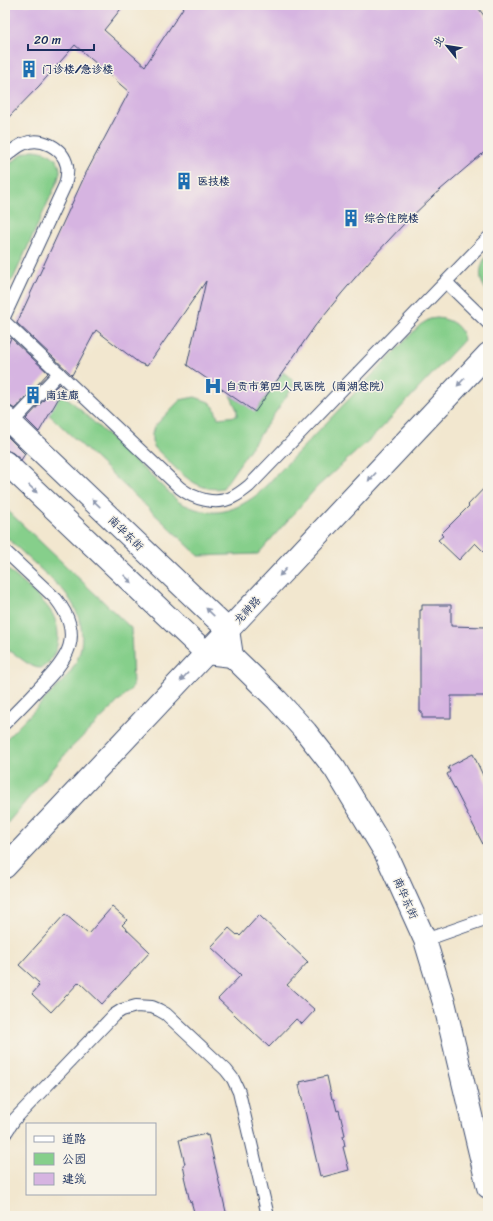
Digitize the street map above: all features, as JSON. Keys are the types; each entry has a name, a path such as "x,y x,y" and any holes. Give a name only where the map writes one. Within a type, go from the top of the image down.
{"street":[{"name":"龙神路","path":"5,867 488,354"},
{"name":"南华东街","path":"8,420 228,630"},
{"path":"5,462 206,653 232,656 228,630"},
{"name":"南华东街","path":"232,656 278,700 306,732 335,769 385,852 425,940 445,1006 488,1187"}],"lane":[{"path":"5,157 23,144 32,142 46,143 53,146 63,156 67,165 68,175 65,185 5,315"},
{"path":"5,322 187,494 196,498 220,501 232,498 249,486 488,238"},
{"path":"446,282 488,323"},
{"path":"8,420 59,373"},
{"path":"5,551 56,599 68,618 71,628 70,642 66,656 57,670 5,723"},
{"path":"425,940 488,918"},
{"path":"5,1134 14,1120 114,1015 122,1010 136,1006 159,1010 166,1014 226,1070 233,1079 239,1092 268,1216"}],"green space":[{"path":"32,150 41,151 54,158 59,166 60,173 13,279 5,287 5,168 22,154"},
{"path":"488,254 488,292 484,288 480,273 485,258"},
{"path":"437,318 447,320 455,324 461,331 464,340 378,432 317,487 258,554 199,556 40,406 55,395 61,395 70,400 179,502 201,510 220,512 238,506 258,494 420,325 430,319"},
{"path":"283,372 292,380 293,387 223,488 213,489 203,487 185,477 155,448 152,442 154,427 180,400 195,397 209,402 214,407 218,418 237,416 237,410 230,395 250,408 256,409 259,407"},
{"path":"5,508 131,628 133,687 68,751 5,826 5,740 68,675 77,661 82,640 76,610 64,591 5,536"},
{"path":"5,567 44,603 55,620 58,632 56,649 51,659 43,667 39,668 28,664 10,651 5,652"}],"building":[{"path":"5,5 124,5 104,30 145,66 185,5 476,5 488,21 488,149 433,196 373,257 315,326 255,412 187,365 206,281 147,366 139,363 96,330 72,375 17,323 86,173 129,92 75,45 39,86 5,121"},
{"path":"11,338 48,373 15,409 5,405 5,351"},
{"path":"59,384 64,389 39,432 26,419"},
{"path":"5,434 25,454 21,460 13,453 5,450"},
{"path":"488,484 488,556 475,543 459,560 438,540 443,536 441,534 469,506 468,505"},
{"path":"422,605 451,605 451,626 486,627 486,638 488,638 488,689 486,689 486,696 451,696 451,718 422,718 422,712 420,712 420,610 422,610"},
{"path":"473,754 488,786 488,854 447,774 450,772 448,767"},
{"path":"112,907 127,920 122,925 150,952 102,1004 79,982 51,1012 32,994 39,986 37,985 39,983 19,965 65,914 88,934"},
{"path":"259,915 308,962 287,985 315,1010 302,1024 296,1019 269,1047 218,999 241,975 211,947 229,928 240,936"},
{"path":"327,1076 332,1099 334,1099 337,1111 339,1110 345,1135 343,1136 345,1146 343,1147 349,1170 323,1177 322,1175 320,1176 299,1085 301,1084 300,1082"},
{"path":"206,1134 206,1136 208,1135 227,1216 197,1216 196,1212 194,1212 191,1201 190,1202 184,1176 183,1165 185,1164 179,1140"}],"place":[{"name":"门诊楼/急诊楼","path":"29,69"},
{"name":"医技楼","path":"184,181"},
{"name":"综合住院楼","path":"351,218"},
{"name":"自贡市第四人民医院（南湖总院）","path":"213,386"},
{"name":"南连廊","path":"33,395"}]}
